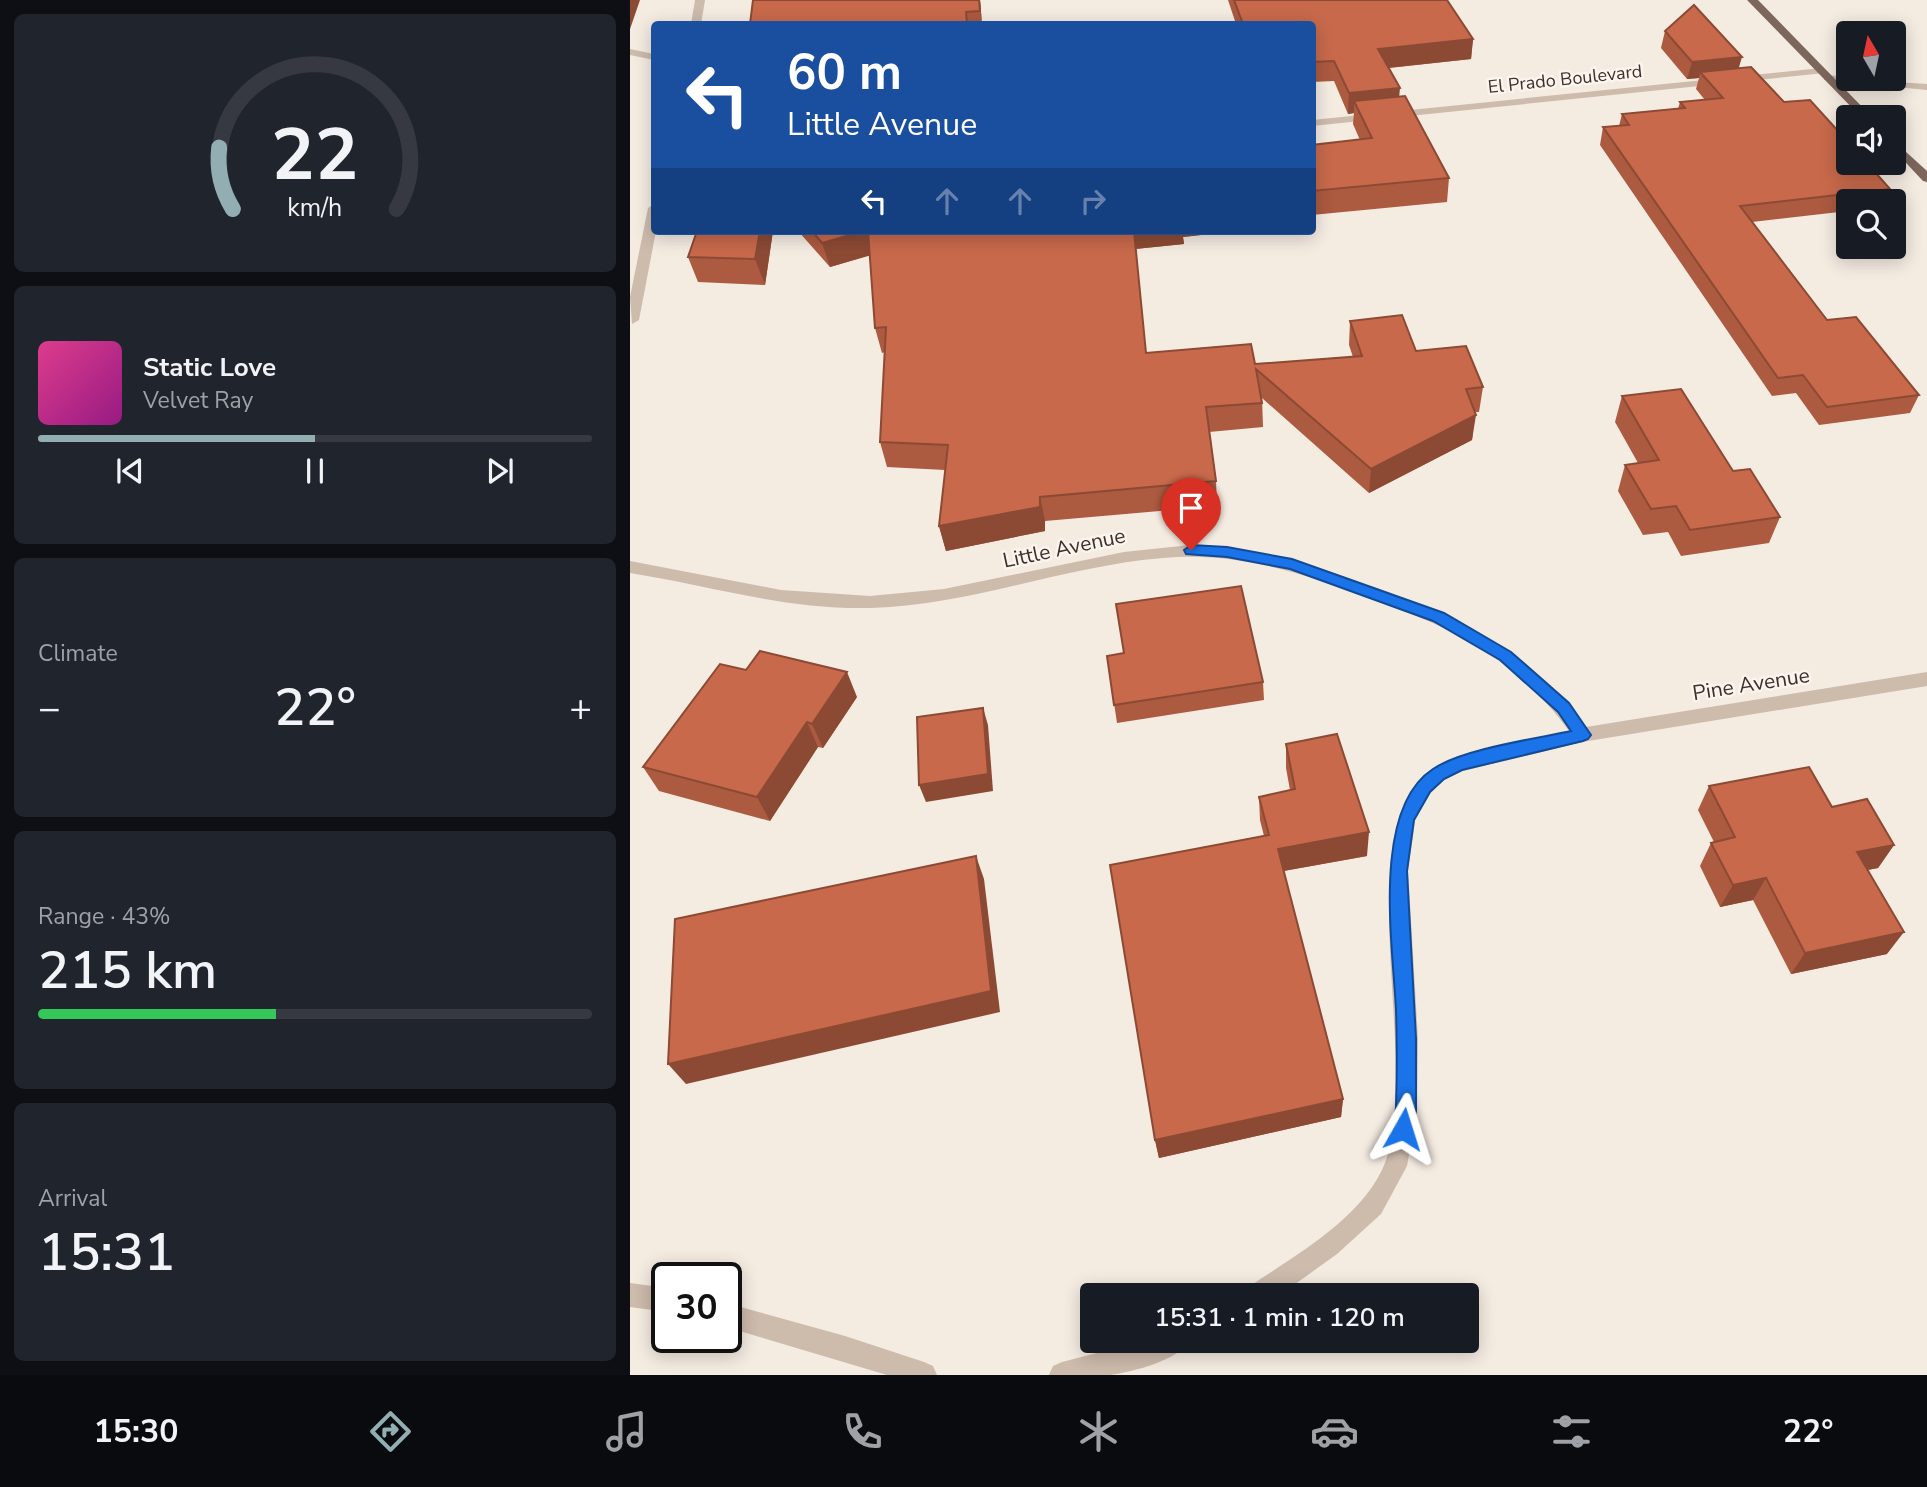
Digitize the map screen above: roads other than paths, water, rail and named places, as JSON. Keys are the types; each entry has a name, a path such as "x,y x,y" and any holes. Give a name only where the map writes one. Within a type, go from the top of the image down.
{"main road":[{"path":"1752,0 1855,105"},
{"path":"1906,156 1927,178"}],"street":[{"path":"696,21 700,0"},
{"path":"630,52 651,56"},
{"name":"El Prado Boulevard","path":"1316,122 1825,75 1927,87"},
{"path":"632,320 651,223"},
{"name":"Little Avenue","path":"630,567 791,598 871,602 974,590 1162,552 1227,552 1267,559 1352,585 1439,617 1461,629 1505,656 1563,707 1583,735"},
{"name":"Pine Avenue","path":"1276,1283 1329,1245 1373,1206 1396,1166 1406,1111 1407,1051 1398,871 1406,819 1413,803 1438,774 1459,764 1583,735 1927,679"},
{"path":"630,1295 651,1298"},
{"path":"742,1319 845,1348 924,1375"},
{"path":"1062,1375 1146,1353"}]}
